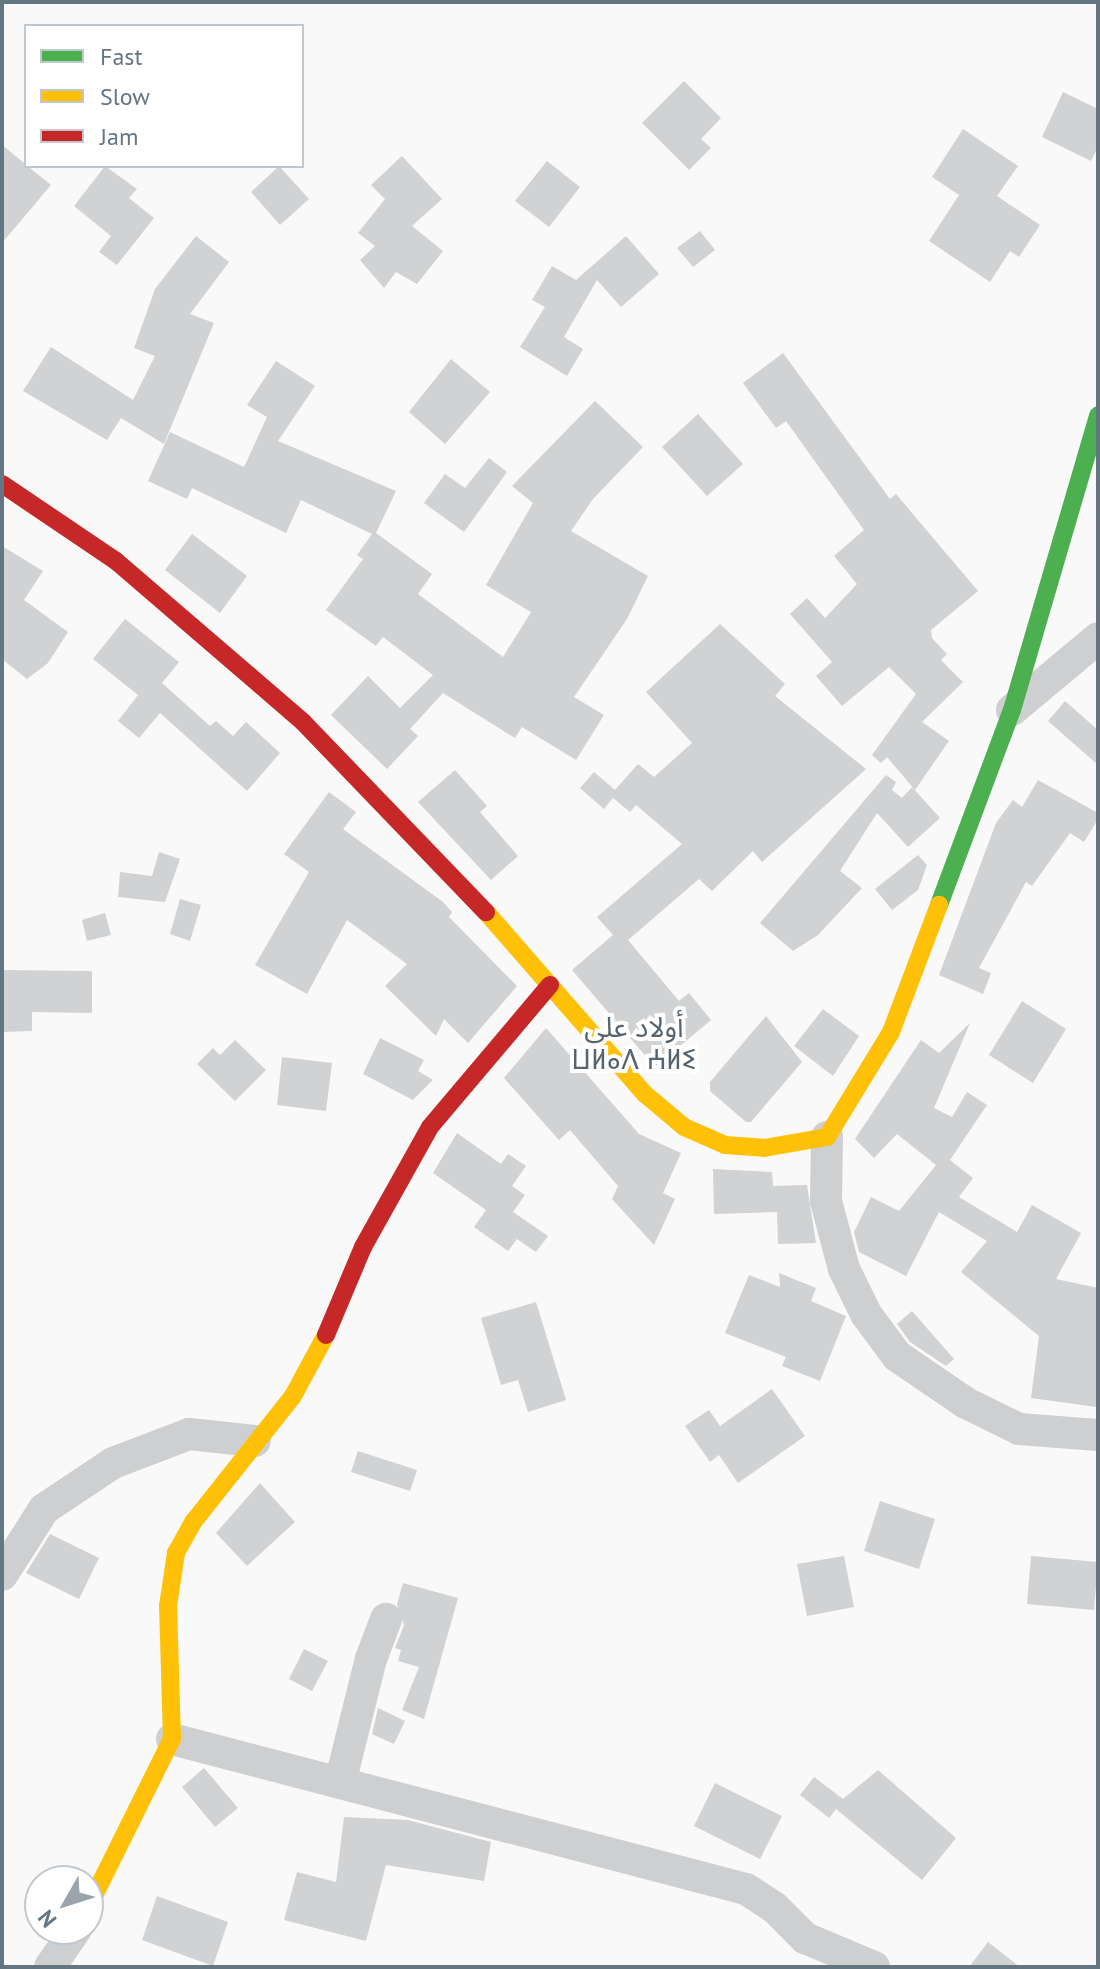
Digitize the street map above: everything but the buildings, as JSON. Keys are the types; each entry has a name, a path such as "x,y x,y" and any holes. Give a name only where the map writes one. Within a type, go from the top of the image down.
{"street":[{"path":"1098,415 1012,710 891,1032 827,1137 826,1201 844,1269 866,1314 897,1356 966,1403 1019,1429 1098,1435"},
{"path":"2,484 116,561 303,722 435,855 645,1094 684,1127 725,1145 764,1148 827,1137"},
{"path":"1012,710 1098,638"},
{"path":"104,1876 172,1739 168,1606 176,1553 255,1441 293,1396 324,1341 363,1247 430,1127 550,985"},
{"path":"2,1575 44,1509 113,1463 189,1434 255,1441"},
{"path":"340,1783 371,1659 386,1619"},
{"path":"172,1739 746,1889 774,1907 805,1938 874,1967"},
{"path":"50,1967 65,1945"}],"traffic: fast":[{"path":"939,905 1012,710 1098,415"}],"traffic: slow":[{"path":"486,912 645,1094 684,1127 725,1145 764,1148 827,1137 891,1032 939,905"},
{"path":"104,1876 172,1739 168,1606 176,1553 194,1521 293,1396 326,1335"}],"traffic: jam":[{"path":"2,484 116,561 303,722 486,912"},
{"path":"326,1335 363,1247 430,1127 550,985"}],"district":[{"name":"أولاد علي ⵡⵍⴰⴷ ⵄⵍⵉ","path":"634,1043"}]}
